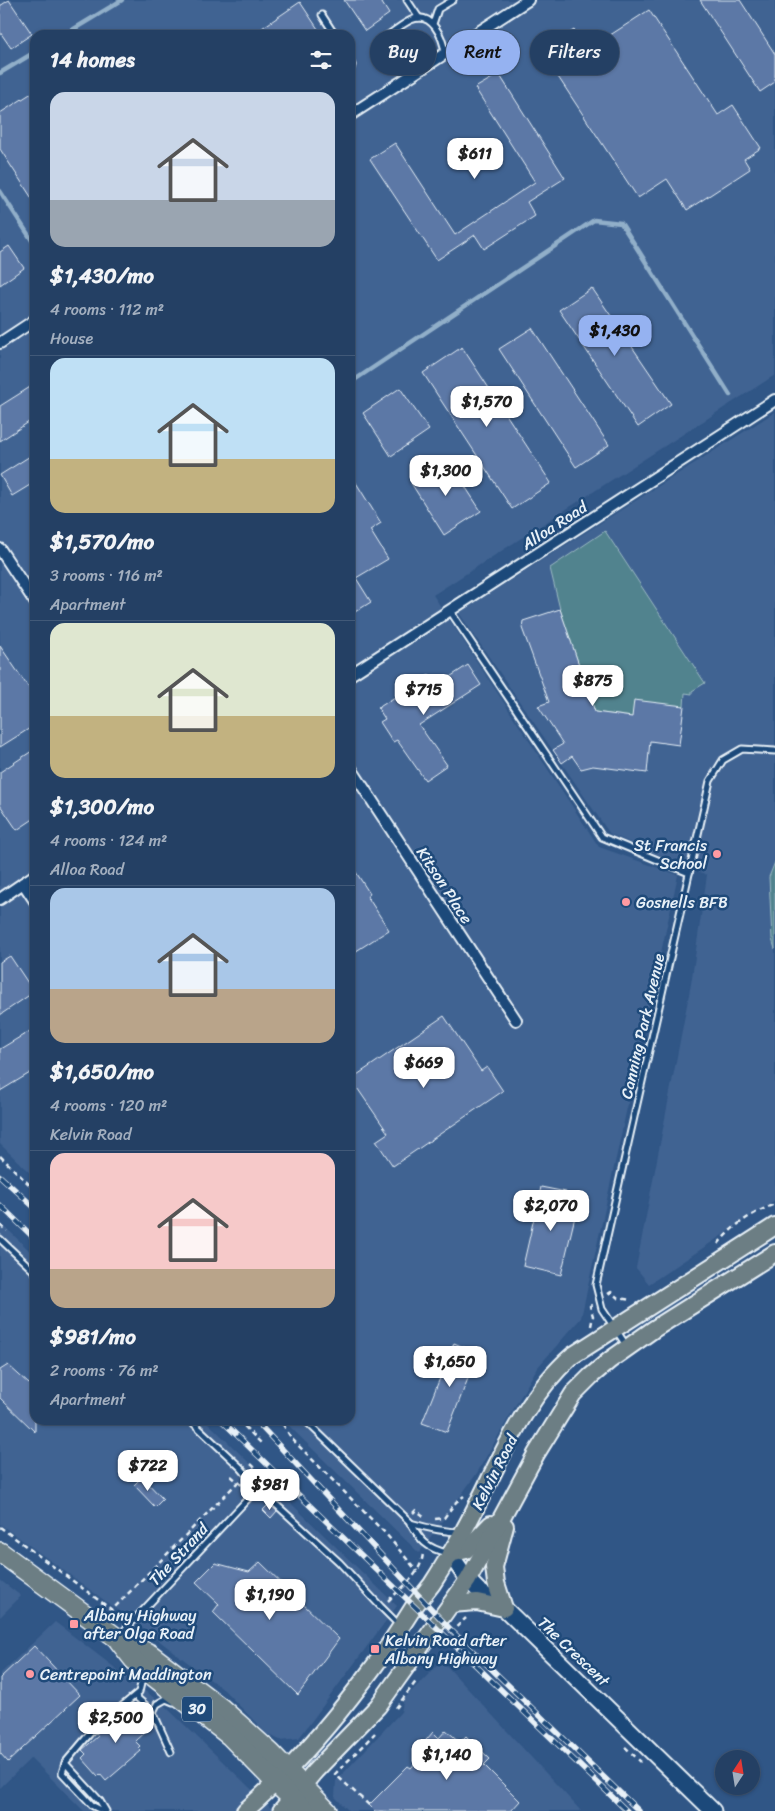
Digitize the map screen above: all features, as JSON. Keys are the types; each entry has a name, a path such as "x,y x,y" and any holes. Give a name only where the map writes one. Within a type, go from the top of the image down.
{"highway":[{"name":"30","path":"0,1552 117,1638 144,1650 220,1708 282,1776 296,1802 327,1811"},
{"name":"30","path":"117,1638 134,1660 144,1669 282,1776"}],"main road":[{"name":"Kelvin Road","path":"244,1811 282,1776 320,1733 375,1665 450,1554 522,1420 538,1393 558,1369 572,1356 775,1226"},
{"name":"Kelvin Road","path":"296,1802 315,1771 378,1706 452,1604 468,1580 536,1454 573,1394 591,1376 628,1347 775,1253"},
{"path":"450,1554 466,1550 506,1510"},
{"path":"504,1608 496,1583 494,1567 504,1531 506,1510"},
{"name":"The Crescent","path":"450,1554 468,1580 479,1591 504,1608 713,1811"},
{"path":"452,1604 477,1602 504,1608"}],"street":[{"path":"355,113 528,0"},
{"path":"0,343 30,323"},
{"name":"Alloa Road","path":"355,672 775,400"},
{"path":"0,548 30,594"},
{"name":"Kitson Place","path":"355,775 516,1020"},
{"path":"0,899 30,878"},
{"path":"23,883 30,894"}],"lane":[{"path":"407,0 419,18"},
{"path":"433,24 438,9 453,0"},
{"path":"322,15 332,30"},
{"path":"396,30 412,19 419,18 433,24 442,39 445,54"},
{"path":"450,610 602,837 689,873"},
{"name":"Canning Park Avenue","path":"628,1347 602,1309 596,1285 710,781 723,760 742,749 775,751"},
{"path":"0,1238 30,1267"},
{"path":"195,1425 258,1488 339,1562 401,1627 413,1659"},
{"path":"310,1425 410,1522 418,1538 433,1550 450,1554"},
{"name":"The Strand","path":"117,1638 258,1488"},
{"path":"410,1522 435,1530 463,1532"},
{"path":"104,1811 93,1806 62,1773 65,1763 92,1731 139,1692 144,1669"},
{"path":"135,1696 153,1712 171,1752"},
{"path":"153,1712 157,1704 166,1699 198,1710"},
{"path":"65,1763 100,1801 104,1811"}],"path":[{"path":"0,1156 30,1185"},
{"path":"243,1425 262,1444"},
{"path":"283,1425 292,1439 386,1534 418,1572 386,1602"},
{"path":"231,1476 245,1488"},
{"path":"0,1527 112,1610 238,1482"},
{"path":"457,1625 466,1618"},
{"path":"392,1712 404,1699 420,1674"},
{"path":"369,1805 335,1774 375,1732"}],"shaded area":[{"path":"0,0 775,0 775,375 433,595 599,847 678,875 581,1318 537,1368 477,1473 419,1553 288,1425 355,1425 355,30 30,30 30,1173 0,1144"},
{"name":"St Francis School","path":"775,412 775,1200 649,1284 636,1268 691,984 707,875 610,834 459,613"},
{"path":"0,1222 30,1251 30,1425 210,1425 397,1606 299,1738 280,1740 267,1734 224,1690 0,1524"},
{"path":"0,1580 21,1596 0,1617"},
{"path":"55,1622 166,1707 274,1811 84,1811 31,1758 0,1788 0,1674"},
{"path":"442,1661 581,1811 349,1811 335,1797 336,1781 401,1712 404,1699"}],"green space":[{"path":"605,531 705,683 692,691 692,694 685,693 684,706 632,717 595,712 560,609 550,568"},
{"path":"775,862 775,949 772,939 769,877"}],"building":[{"path":"9,0 30,31 30,35 11,48 0,32 0,6"},
{"path":"344,0 380,0 389,14 365,31"},
{"path":"700,0 740,0 775,54 775,82 760,92"},
{"path":"300,2 319,30 263,30 262,28"},
{"path":"649,10 718,115 733,105 761,148 744,159 750,169 687,210 667,179 638,198 557,75 619,75 618,30"},
{"path":"500,75 565,178 527,202 535,216 484,249 475,235 437,260 370,159 395,143 455,235 535,182 475,88"},
{"path":"30,94 30,195 0,149 0,113"},
{"path":"9,246 24,268 0,285 0,252"},
{"path":"592,288 671,404 638,427 559,310"},
{"path":"532,328 609,445 576,467 499,349"},
{"path":"462,347 551,483 512,509 423,373"},
{"path":"30,387 30,421 0,441 0,406"},
{"path":"400,388 429,430 391,456 363,413"},
{"path":"30,456 30,485 12,496 0,475"},
{"path":"448,460 481,511 444,535 411,483"},
{"path":"355,481 381,523 370,530 388,559 356,578 371,602 355,612"},
{"path":"560,609 595,712 632,717 634,700 684,706 679,745 650,741 647,773 593,766 581,769 572,756 562,763 553,750 563,744 538,706 549,702 522,628 523,621"},
{"path":"0,646 30,690 30,728 0,747"},
{"path":"468,665 481,685 419,725 447,765 425,780 397,740 393,742 380,722 385,719 378,708 429,675 436,686"},
{"path":"30,752 30,821 17,830 0,805 0,772"},
{"path":"355,871 370,894 367,896 389,930 355,952"},
{"path":"10,956 30,986 30,995 0,1015 0,962"},
{"path":"444,1016 481,1071 487,1067 503,1091 393,1166 376,1141 388,1133 355,1085 355,1076"},
{"path":"30,1031 30,1073 0,1091 0,1049"},
{"path":"541,1187 566,1192 565,1201 578,1204 561,1275 523,1266"},
{"path":"454,1343 478,1353 447,1432 422,1423"},
{"path":"8,1365 29,1384 30,1383 30,1425 35,1425 35,1432 0,1398 0,1370"},
{"path":"142,1477 163,1499 155,1507 134,1485"},
{"path":"269,1504 277,1511 271,1518 263,1510"},
{"path":"260,1562 339,1639 298,1695 213,1612 219,1604 196,1582 215,1563 249,1572"},
{"path":"34,1646 80,1695 8,1762 0,1753 0,1678"},
{"path":"127,1708 132,1714 136,1711 151,1726 135,1741 140,1746 138,1748 141,1751 106,1781 100,1774 98,1776 82,1758 86,1754 82,1750 98,1736 96,1734"},
{"path":"446,1730 460,1742 466,1736 490,1759 484,1765 520,1801 511,1811 375,1811 369,1805 408,1766 411,1768 425,1752 421,1746 433,1732 439,1738"}],"waterway":[{"path":"72,30 122,0"},
{"path":"0,73 30,55"},
{"path":"0,191 30,237"},
{"path":"355,380 594,220 621,223 730,395"}],"railway":[{"path":"0,1176 30,1203"},
{"path":"0,1205 30,1234"},
{"path":"226,1425 627,1811"},
{"path":"260,1425 452,1631 639,1811"}],"place":[{"name":"St Francis School","path":"717,854"},
{"name":"Gosnells BFB","path":"626,902"},
{"name":"Albany Highway after Olga Road","path":"74,1624"},
{"name":"Kelvin Road after Albany Highway","path":"375,1649"},
{"name":"Centrepoint Maddington","path":"30,1674"}]}
